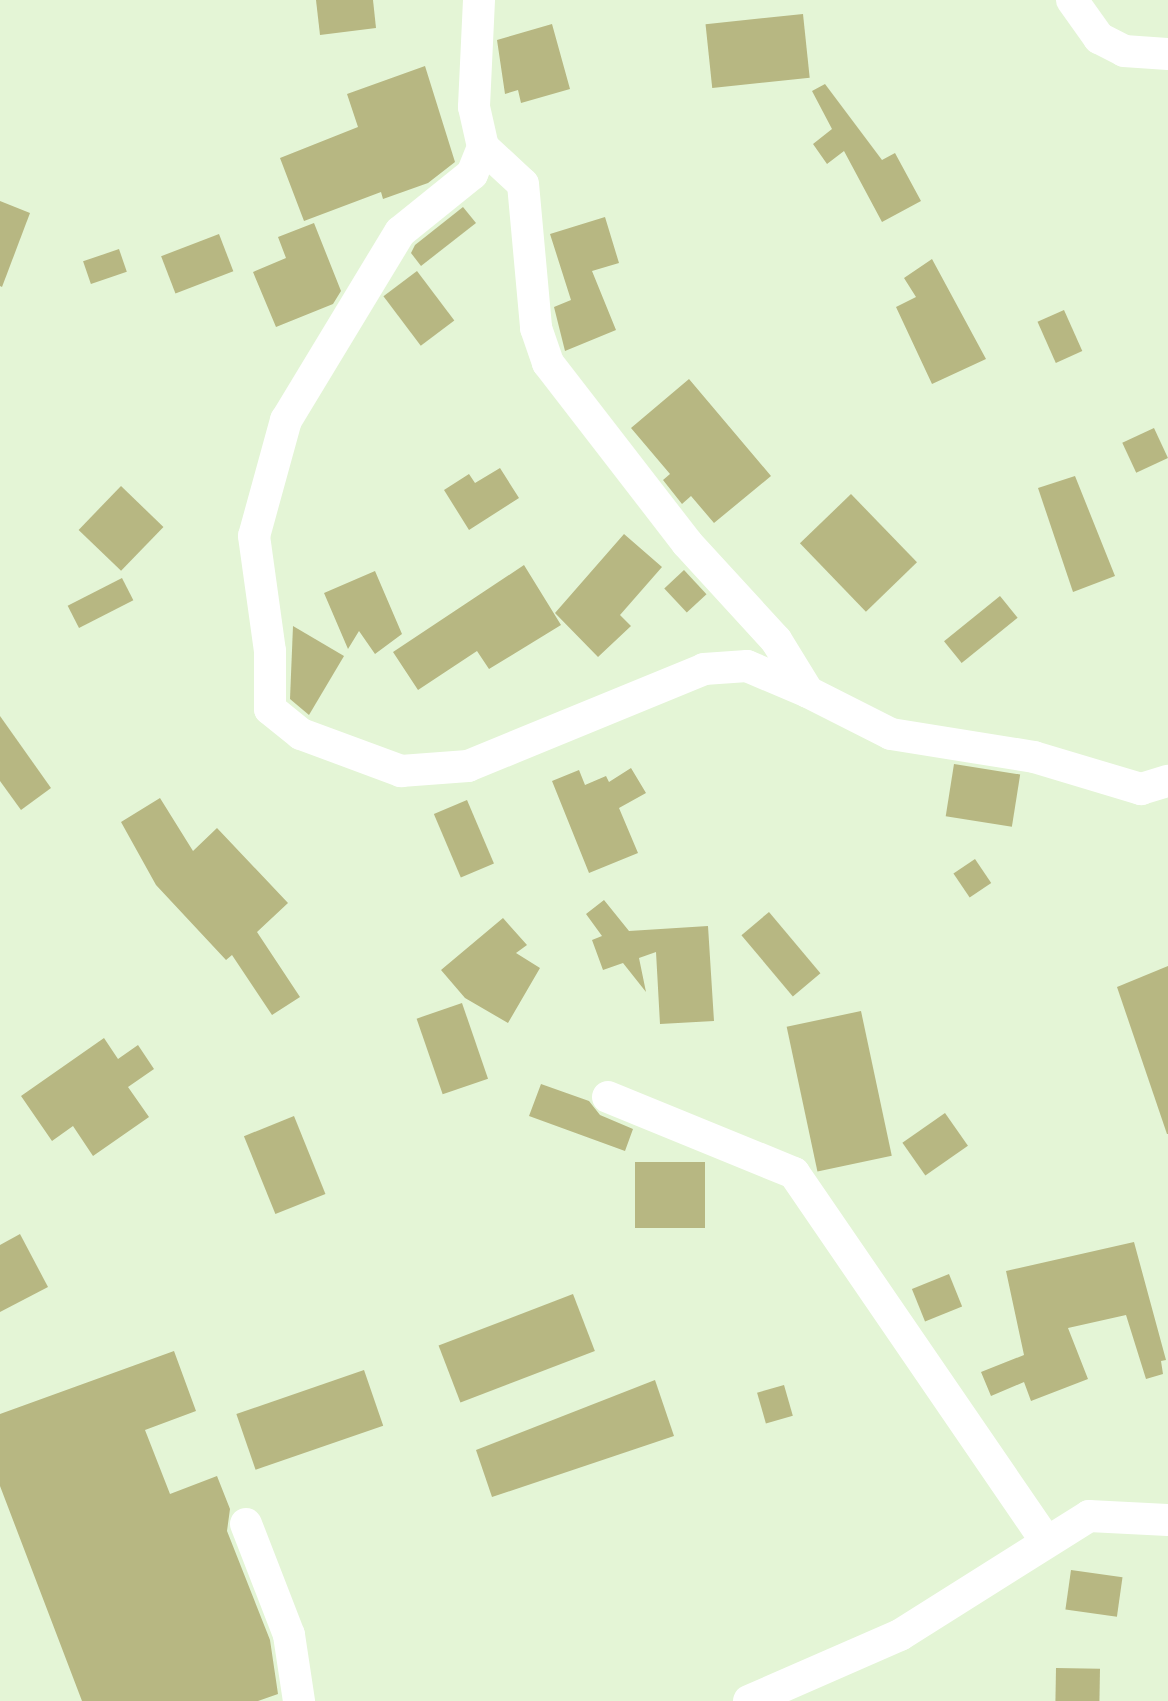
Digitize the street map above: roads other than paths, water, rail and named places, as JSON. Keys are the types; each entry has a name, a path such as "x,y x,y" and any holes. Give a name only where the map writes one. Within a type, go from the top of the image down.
{"street":[{"path":"479,0 474,107 483,148 472,174 400,232 286,420 254,536 270,651 270,709 300,734 401,770 468,766 704,669 747,666 891,734 1034,757 1140,789 1168,781"},
{"path":"1072,0 1099,38 1124,51 1168,54"},
{"path":"483,148 523,184 536,328 548,363 687,543 776,640 808,692"},
{"path":"608,1097 794,1173 1045,1539"},
{"path":"749,1701 900,1635 1045,1539 1089,1516 1168,1520"},
{"path":"246,1524 289,1635 299,1701"}]}
